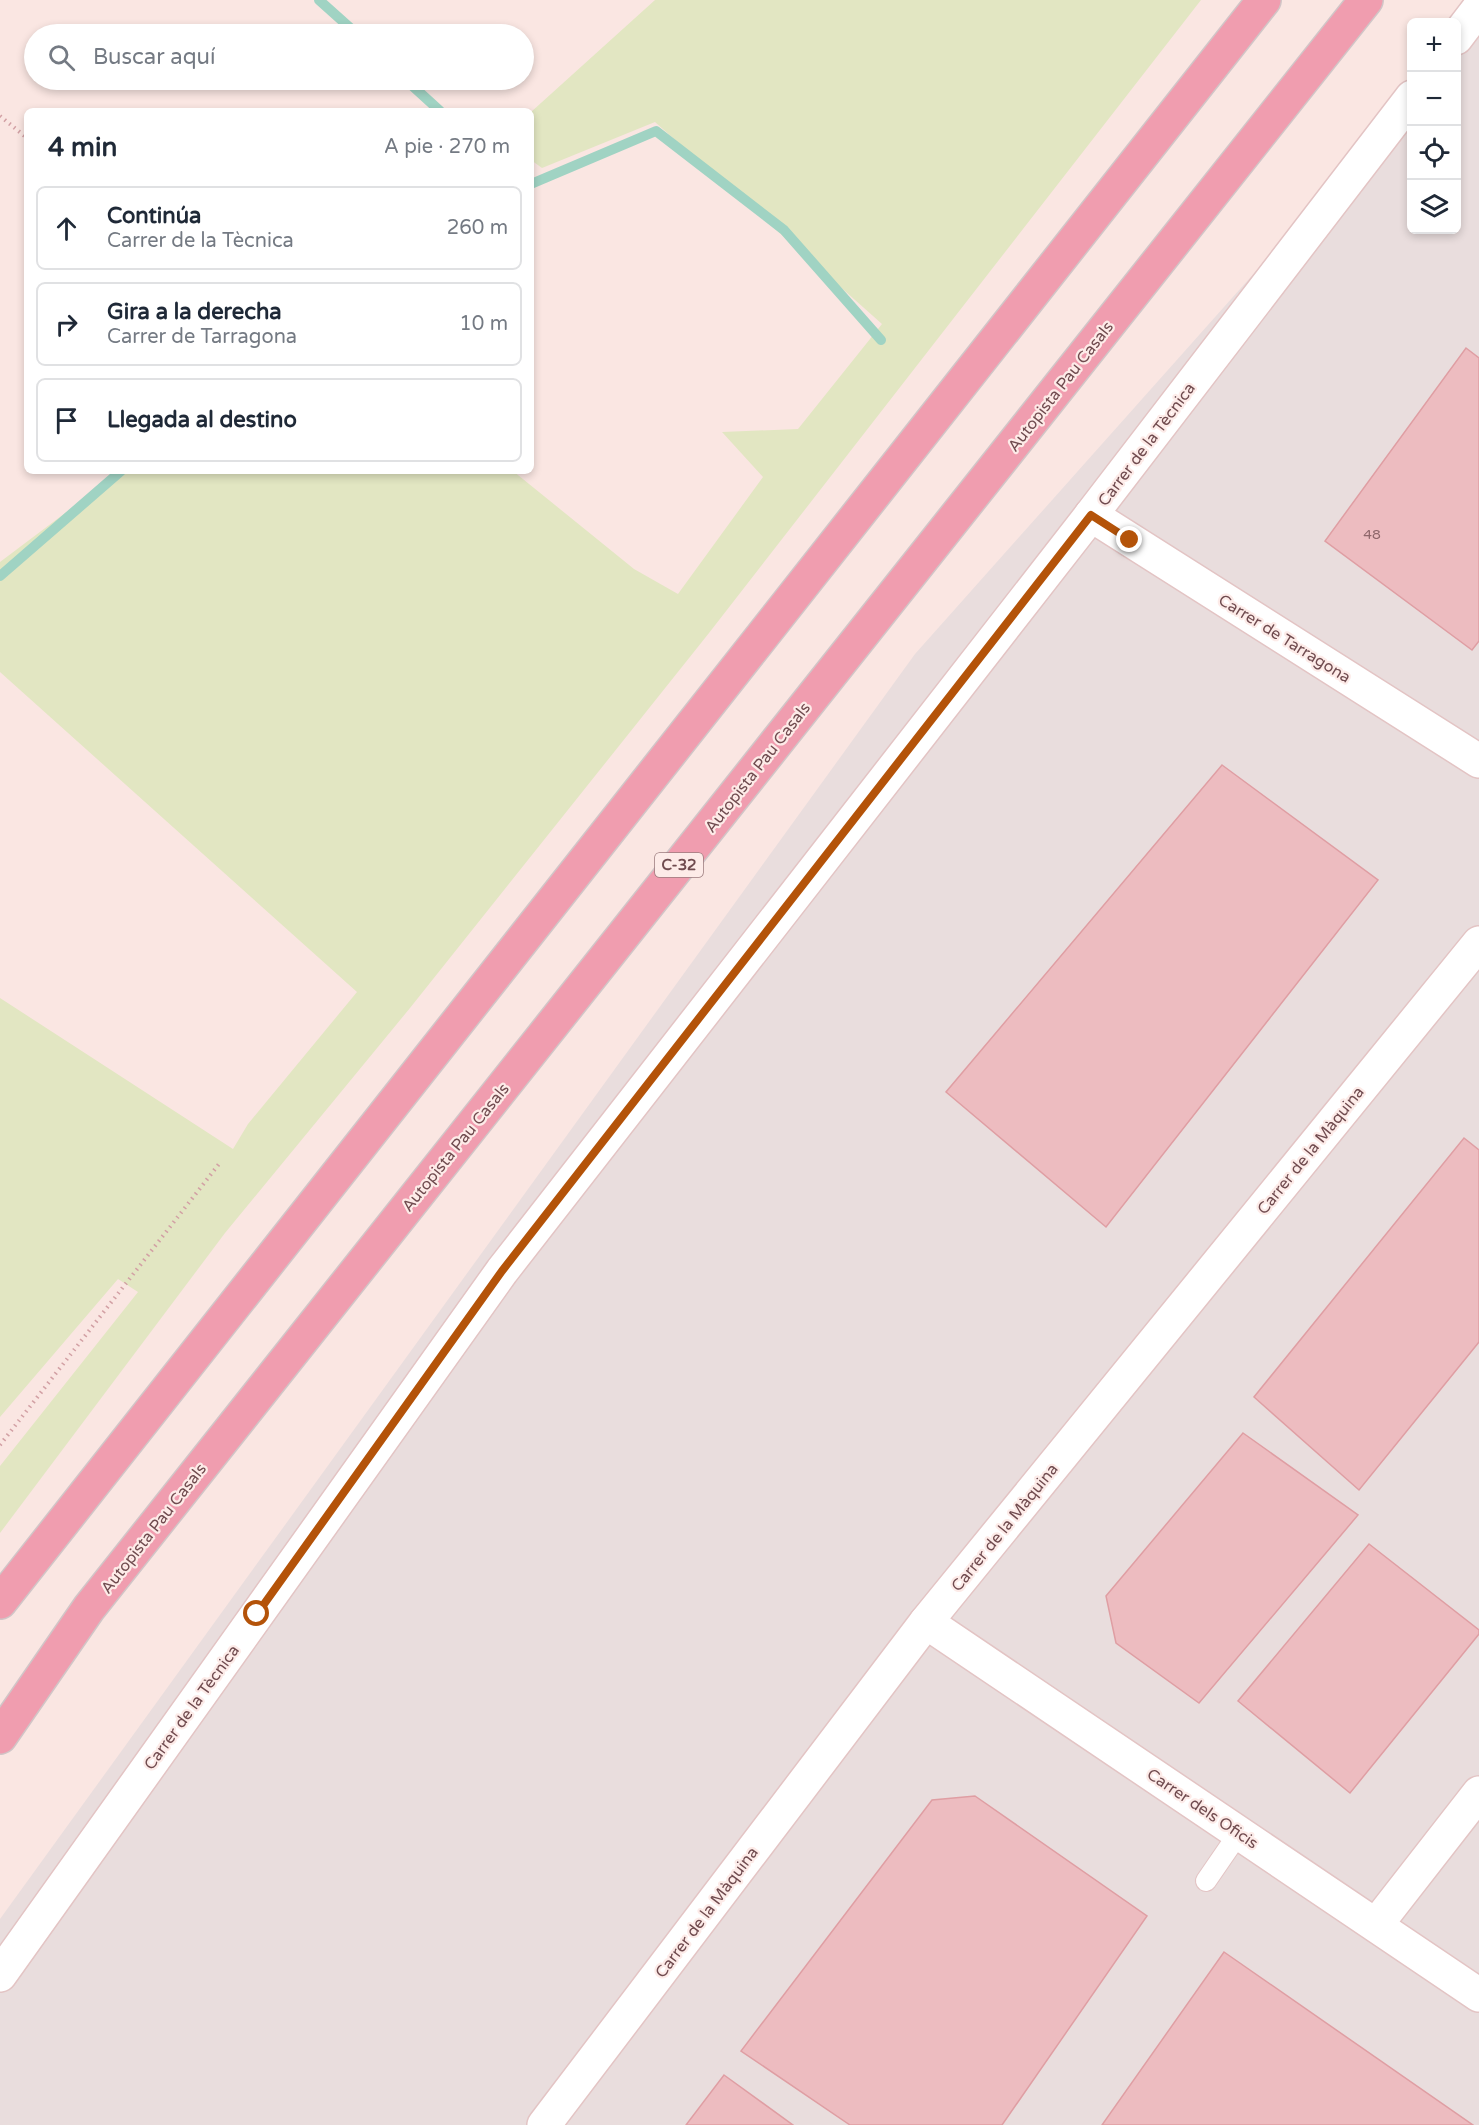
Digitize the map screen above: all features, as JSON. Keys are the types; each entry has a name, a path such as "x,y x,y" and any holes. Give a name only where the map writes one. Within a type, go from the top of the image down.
{"highway":[{"path":"0,1602 1264,0"},
{"name":"Autopista Pau Casals","path":"0,1737 89,1608 1366,0"}],"street":[{"path":"1461,31 1479,8"},
{"name":"Carrer de la Tècnica","path":"0,1976 502,1271 1091,515 1407,104"},
{"name":"Carrer de Tarragona","path":"1091,515 1479,761"},
{"name":"Carrer de la Màquina","path":"544,2125 926,1622 1479,942"},
{"name":"Carrer dels Oficis","path":"926,1622 1479,1995"},
{"path":"1376,1924 1479,1793"}],"lane":[{"path":"1206,1881 1239,1833"}],"path":[{"path":"0,116 24,136"},
{"path":"0,1445 219,1164"}],"shaded area":[{"path":"1479,21 1479,2125 0,2125 0,1919 915,654 1407,101 1407,234 1461,234 1461,41"}],"green space":[{"path":"655,0 1201,0 709,633 410,1008 225,1233 0,1533 0,1466 138,1292 118,1279 0,1417 0,998 233,1149 248,1124 357,992 0,672 0,562 117,474 517,474 634,569 678,594 763,477 722,432 798,429 882,324 655,122 542,168 534,162 534,109"}],"building":[{"path":"1466,348 1479,358 1479,641 1472,650 1325,541"},
{"path":"1222,765 1378,880 1106,1227 946,1092"},
{"path":"1464,1138 1479,1150 1479,1342 1359,1490 1254,1397"},
{"path":"1243,1433 1358,1515 1199,1703 1116,1643 1106,1596"},
{"path":"1369,1544 1479,1630 1479,1634 1350,1793 1238,1701"},
{"path":"975,1796 1147,1916 1002,2125 850,2125 741,2051 932,1800"},
{"path":"1224,1952 1473,2125 1102,2125"},
{"path":"724,2075 793,2125 686,2125"}],"waterway":[{"path":"319,0 346,24"},
{"path":"417,90 437,108"},
{"path":"534,183 656,131 784,230 881,340"},
{"path":"0,576 118,474"}],"route":[{"path":"257,1614 502,1271 1091,515 1130,540"}]}
